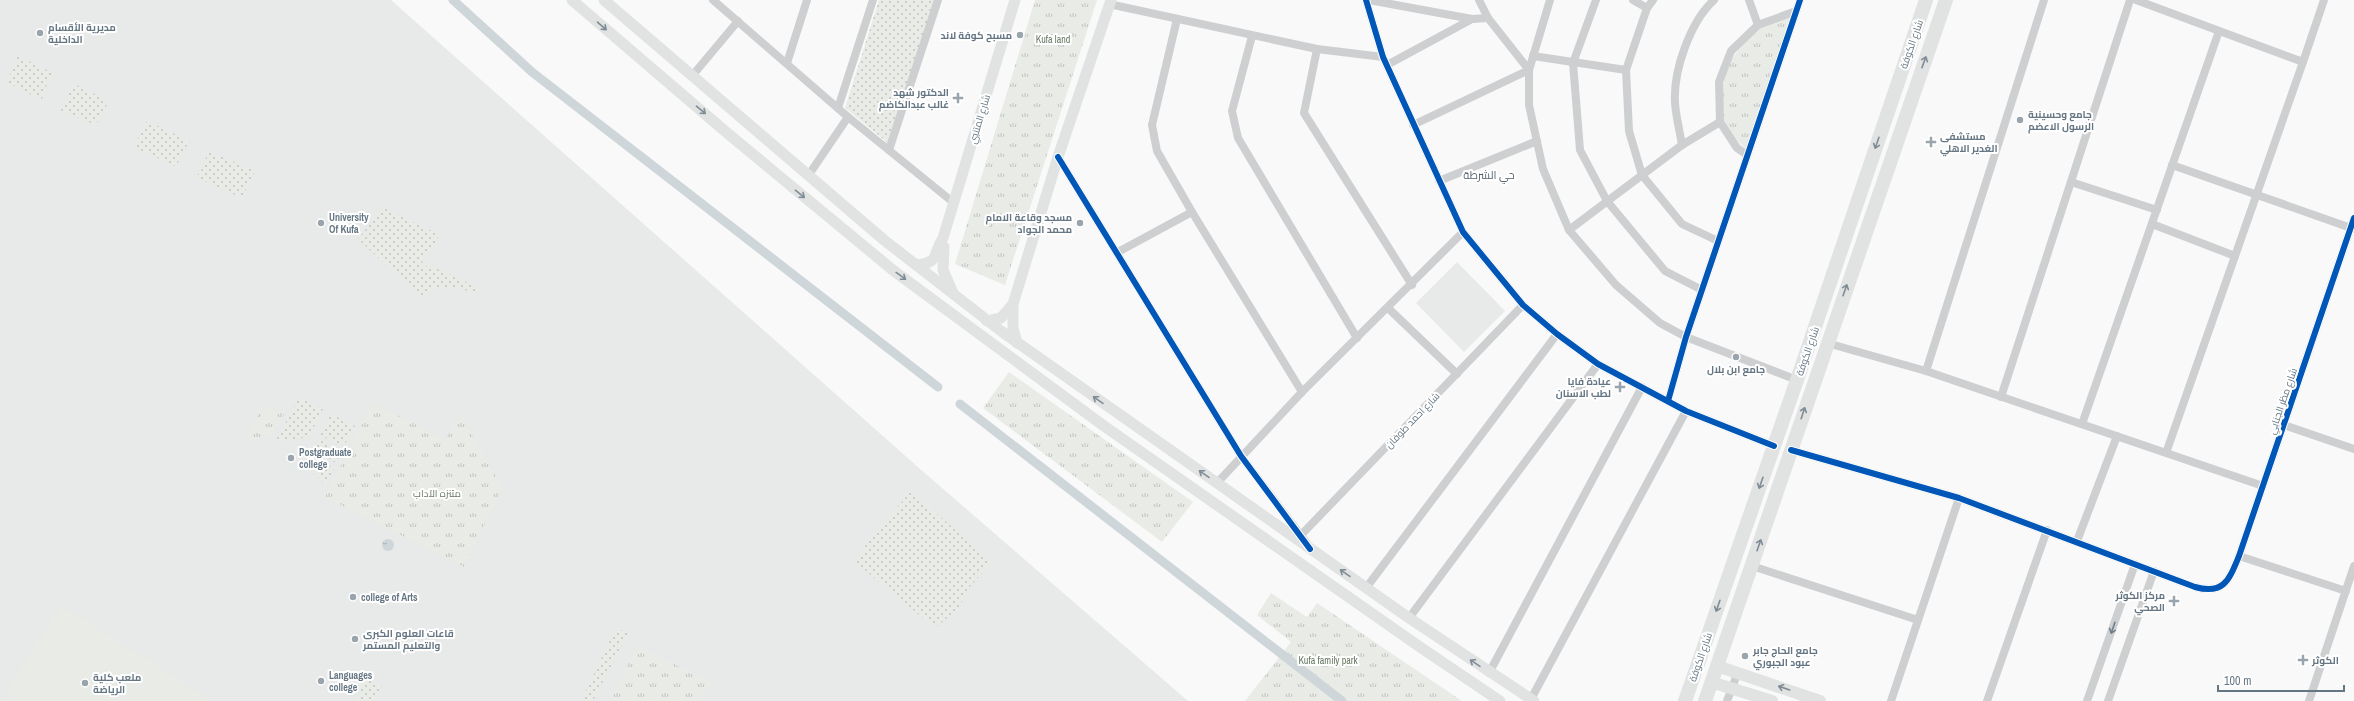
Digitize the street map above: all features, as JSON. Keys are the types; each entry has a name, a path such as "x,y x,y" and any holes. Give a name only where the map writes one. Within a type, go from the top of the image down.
{"highway":[{"name":"شارع الكوفة","path":"1685,701 1797,380 1926,0"},
{"name":"شارع الكوفة","path":"1705,701 1827,342 1946,0"},
{"path":"1904,62 1906,72 1900,93 1905,97 1909,96 1915,89"},
{"path":"1883,124 1890,117 1896,120 1891,156"}],"main road":[{"path":"572,0 737,142 894,271 1104,426 1420,647 1500,701"},
{"path":"604,0 808,176 916,265 987,320 1310,549 1489,673 1532,700"},
{"name":"شارع المتنبي","path":"916,265 927,264 934,259 944,238 1015,0"},
{"path":"1017,342 1013,328 1013,304 1058,157 1110,2"},
{"name":"شارع المتنبي","path":"944,238 943,270 953,294"},
{"path":"987,320 1001,318 1013,304"},
{"path":"1236,517 1245,512 1244,502"},
{"path":"1717,666 1820,701"},
{"path":"1711,682 1732,687 1772,701"}],"street":[{"path":"713,0 848,117 954,203"},
{"path":"787,63 807,0"},
{"path":"838,108 873,0"},
{"path":"889,150 938,0"},
{"path":"1366,0 1383,57 1463,232 1523,305 1557,334 1598,364 1686,411 1774,446"},
{"path":"1369,0 1472,19 1488,18"},
{"path":"1479,0 1488,18 1529,70"},
{"path":"1550,0 1529,70 1529,105 1543,168 1569,230 1616,285 1660,323 1686,337 1797,380"},
{"path":"1596,0 1573,63 1580,150 1607,202 1665,271 1702,290"},
{"path":"1633,0 1647,8"},
{"path":"1653,0 1647,8 1626,70 1629,131 1642,176 1682,224 1718,241"},
{"path":"1682,145 1675,103 1678,72 1694,26 1714,0"},
{"path":"1749,0 1758,25"},
{"path":"1668,402 1686,337 1800,0"},
{"path":"1926,371 2044,0"},
{"path":"2001,397 2130,0"},
{"path":"2136,0 2303,62"},
{"path":"2166,453 2324,0"},
{"path":"1110,2 1177,19 1316,49 1383,57"},
{"path":"1747,155 1737,148 1720,122 1719,82 1732,51 1758,25 1796,12"},
{"path":"1177,19 1152,125 1157,151 1192,212 1302,392"},
{"path":"1387,65 1472,19"},
{"path":"692,76 738,21"},
{"path":"2082,424 2219,31"},
{"path":"1252,36 1232,111 1238,138 1357,338"},
{"path":"1316,49 1304,113 1412,284"},
{"path":"1533,56 1626,70"},
{"path":"1413,125 1529,70"},
{"path":"808,176 848,117"},
{"path":"1569,230 1682,145 1720,122"},
{"path":"1439,181 1537,141"},
{"path":"1058,157 1118,252 1241,456 1310,549"},
{"path":"2172,165 2351,228"},
{"path":"2071,182 2157,210"},
{"path":"1118,252 1192,212"},
{"name":"شارع مظر الجنابي","path":"2154,571 2207,590 2221,587 2230,576 2239,556 2354,218"},
{"path":"2152,224 2235,256"},
{"path":"1217,483 1302,392 1463,232"},
{"name":"شارع احمد طوفان","path":"1301,535 1523,305"},
{"path":"1388,308 1457,374"},
{"path":"1366,588 1557,334"},
{"path":"1827,342 1926,371 2263,486"},
{"path":"1409,618 1598,364"},
{"path":"1489,673 1642,387"},
{"path":"1532,700 1686,411"},
{"path":"2284,425 2354,449"},
{"path":"2077,541 2117,436"},
{"path":"1791,450 1959,498 2154,571 2108,701"},
{"path":"1891,701 1959,498"},
{"path":"1987,701 2047,530"},
{"path":"2239,556 2346,591"},
{"path":"2087,701 2135,564"},
{"path":"1752,566 1918,620"},
{"path":"2309,701 2354,566"},
{"path":"1727,701 1738,672"}],"shaded area":[{"name":"University Of Kufa","path":"0,0 391,0 919,468 1188,701 0,701"},
{"path":"1457,262 1505,311 1464,352 1416,303"}],"green space":[{"path":"879,0 935,0 888,143 845,108"},
{"name":"Kufa land","path":"1035,0 1097,0 1005,285 955,264"},
{"path":"1793,16 1748,151 1731,132 1724,119 1722,93 1728,68 1742,45 1761,28 1768,24"},
{"path":"18,56 55,74 44,89 42,100 7,82"},
{"path":"72,83 109,101 96,125 60,110 67,101"},
{"path":"147,121 190,141 180,156 177,167 134,147"},
{"path":"208,151 255,171 242,198 196,177 203,168"},
{"path":"382,209 386,209 438,234 437,243 422,259 423,268 429,265 479,288 479,291 477,293 455,288 441,287 428,292 422,298 358,239"},
{"path":"1009,372 1193,502 1162,542 983,408"},
{"path":"299,398 323,409 309,437 281,441 276,440"},
{"name":"متنزه الآداب","path":"373,403 445,439 461,417 487,460 502,489 464,567 325,497"},
{"path":"262,407 286,411 272,434 245,442"},
{"path":"331,414 355,426 344,446 320,435"},
{"path":"318,439 341,452 337,463 312,453"},
{"path":"319,462 334,468 326,485 313,472"},
{"path":"911,491 992,562 967,590 959,608 935,628 855,562 868,542"},
{"name":"Kufa family park","path":"1271,593 1307,617 1317,603 1462,701 1245,701 1291,642 1257,615"},
{"path":"61,606 213,701 0,701"},
{"path":"616,628 628,633 593,701 581,701"},
{"path":"637,646 711,682 701,701 610,701"},
{"path":"355,674 382,686 373,701 355,701 359,694"}],"water":[{"path":"386,539 390,539 394,545 390,551 386,551 382,547 382,543"}],"waterway":[{"path":"453,0 532,72 938,387"},
{"path":"960,404 1342,701"}],"cycle path":[{"path":"1366,0 1383,57 1463,232 1523,305 1557,334 1598,364 1686,411 1774,446"},
{"path":"1668,401 1686,337 1800,0"},
{"path":"1058,157 1241,456 1310,549"},
{"path":"1791,450 1959,498 2195,587 2205,589 2219,587 2224,584 2232,572 2239,556 2354,218"}],"place":[{"name":"مديرية الأقسام الداخلية","path":"40,33"},
{"name":"مسبح كوفة لاند","path":"1020,35"},
{"name":"الدكتور شهد غالب عبدالكاضم","path":"958,98"},
{"name":"جامع وحسينية الرسول الاعضم","path":"2020,120"},
{"name":"مستشفى الغدير الاهلي","path":"1931,142"},
{"name":"University Of Kufa","path":"321,223"},
{"name":"مسجد وقاعة الامام محمد الجواد","path":"1080,223"},
{"name":"جامع ابن بلال","path":"1736,357"},
{"name":"عيادة فايا لطب الاسنان","path":"1620,387"},
{"name":"Postgraduate college","path":"291,458"},
{"name":"college of Arts","path":"353,597"},
{"name":"مركز الكوثر الصحي","path":"2174,601"},
{"name":"قاعات العلوم الكبرى والتعليم المستمر","path":"355,639"},
{"name":"جامع الحاج جابر عبود الجبوري","path":"1745,656"},
{"name":"الكوثر","path":"2303,660"},
{"name":"Languages college","path":"321,681"},
{"name":"ملعب كلية الرياضة","path":"85,683"}],"district":[{"name":"حي الشرطة","path":"1489,175"}]}
